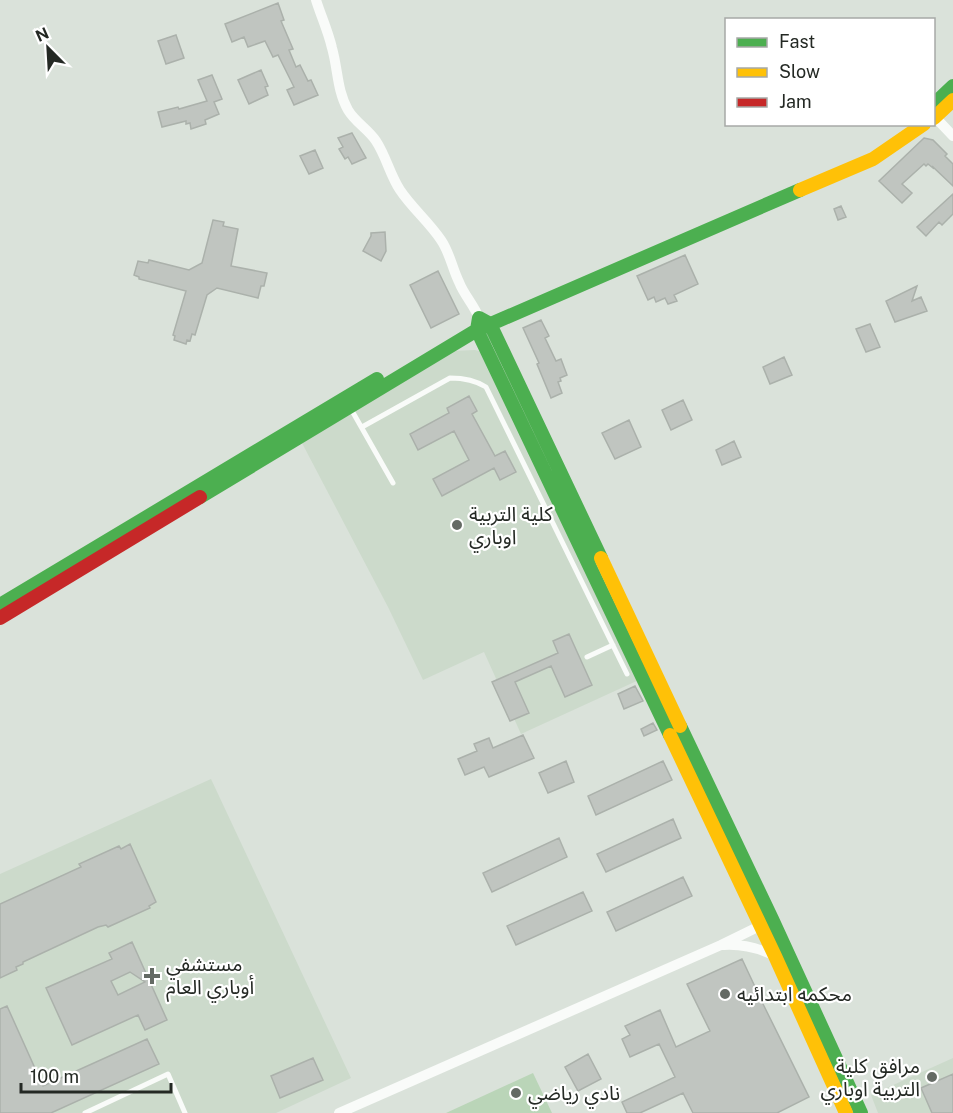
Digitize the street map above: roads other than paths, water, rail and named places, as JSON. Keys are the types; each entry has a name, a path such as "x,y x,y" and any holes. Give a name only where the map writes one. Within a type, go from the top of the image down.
{"street":[{"path":"316,0 329,38 339,87 348,110 354,120 376,141 391,174 407,200 441,240 451,259 457,280 473,304 482,324 492,362 861,1113"},
{"path":"935,112 953,86"},
{"path":"935,114 953,100"},
{"path":"935,119 953,136"},
{"path":"0,605 482,324 682,229 868,150 903,126"},
{"path":"0,618 453,345 482,324 519,312 873,159 918,126"},
{"path":"504,353 504,329 513,316 519,312"},
{"path":"482,324 504,353 766,922 775,956 846,1113"},
{"path":"453,345 469,344 483,352 492,362"},
{"path":"339,1113 721,945 766,922"},
{"path":"721,945 743,945 775,956"}],"lane":[{"path":"362,428 450,378 478,382 486,387 627,674"},
{"path":"351,407 393,483"},
{"path":"587,657 613,645"},
{"path":"85,1113 168,1074 186,1113"}],"place":[{"name":"كلية التربية اوباري","path":"457,525"},
{"name":"مستشفي أوباري العام","path":"152,976"},
{"name":"محكمه ابتدائيه","path":"725,994"},
{"name":"مرافق كلية التربية اوباري","path":"932,1077"},
{"name":"نادي رياضي","path":"516,1093"}]}
